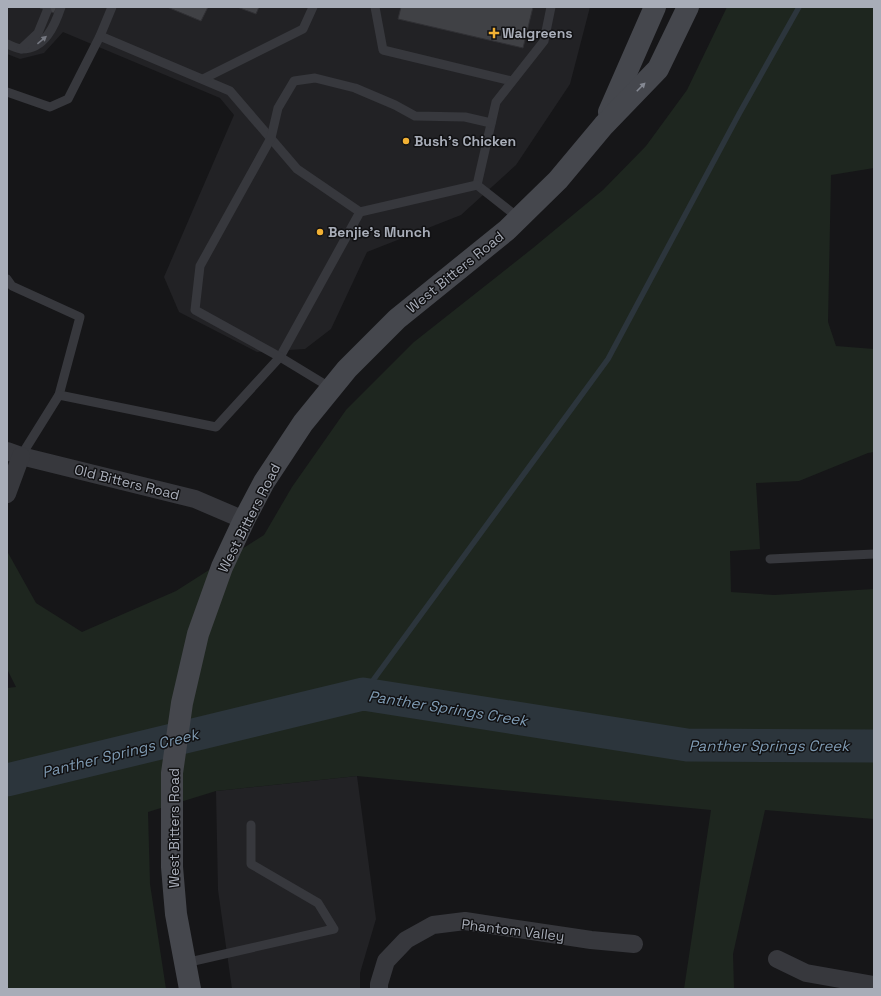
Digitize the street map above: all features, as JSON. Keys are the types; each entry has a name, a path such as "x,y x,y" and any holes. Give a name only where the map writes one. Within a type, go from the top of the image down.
{"main road":[{"name":"West Bitters Road","path":"604,125 655,7"},
{"name":"West Bitters Road","path":"190,989 176,914 172,867 172,773 182,703 198,634 222,567 244,520 264,482 298,430 347,369 397,319 508,230 558,180 604,125 658,69 688,7"}],"street":[{"name":"Old Bitters Road","path":"14,453 195,499 244,520"},
{"path":"7,494 14,453"},
{"name":"Phantom Valley","path":"379,989 379,984 386,961 406,940 433,925 465,921 591,940 634,944"},
{"path":"777,959 806,974 851,986 874,985"}],"lane":[{"path":"7,44 21,49 34,47 48,36 55,25 61,7"},
{"path":"7,92 50,107 68,98 100,36 112,7"},
{"path":"203,79 303,30 313,7"},
{"path":"375,7 383,50 512,82"},
{"path":"477,185 496,102 544,41 551,7"},
{"path":"21,49 38,33 47,11"},
{"path":"100,36 230,91 297,169 360,212 477,185"},
{"path":"331,388 280,356 195,310 200,266 270,138 278,108 294,81 315,78 355,88 395,105 415,116 447,118 465,117 491,123"},
{"path":"477,185 520,218"},
{"path":"59,395 216,427 280,356 360,212"},
{"path":"7,279 12,286 80,317 59,395 14,453"},
{"path":"770,559 874,554"},
{"path":"185,962 334,929 318,903 251,864 251,825"}],"shaded area":[{"path":"7,7 590,7 570,84 516,165 461,215 367,252 331,329 305,349 257,352 179,312 164,277 234,115 220,98 63,32 44,53 20,59 7,54"},
{"path":"727,7 874,7 874,168 831,175 828,322 836,346 874,349 874,452 868,453 799,481 756,483 760,549 730,551 731,592 774,595 874,589 874,819 765,810 733,954 734,989 684,989 711,810 357,776 216,791 148,812 150,884 166,989 7,989 7,688 16,687 7,669 7,551 36,603 82,632 176,591 264,535 292,487 346,410 414,342 533,248 603,190 646,146 687,90"},
{"path":"357,776 376,919 360,973 360,989 232,989 218,890 216,791"}],"building":[{"path":"57,7 54,13 40,8"},
{"path":"167,7 208,7 201,21"},
{"path":"237,7 259,7 256,14"},
{"name":"Walgreens","path":"401,7 533,7 523,48 398,19"}],"waterway":[{"path":"363,694 608,359 739,114 799,7"},
{"name":"Panther Springs Creek","path":"7,780 363,694 687,745 874,746"}],"place":[{"name":"Walgreens","path":"494,33"},
{"name":"Bush's Chicken","path":"406,141"},
{"name":"Benjie's Munch","path":"320,232"}]}
